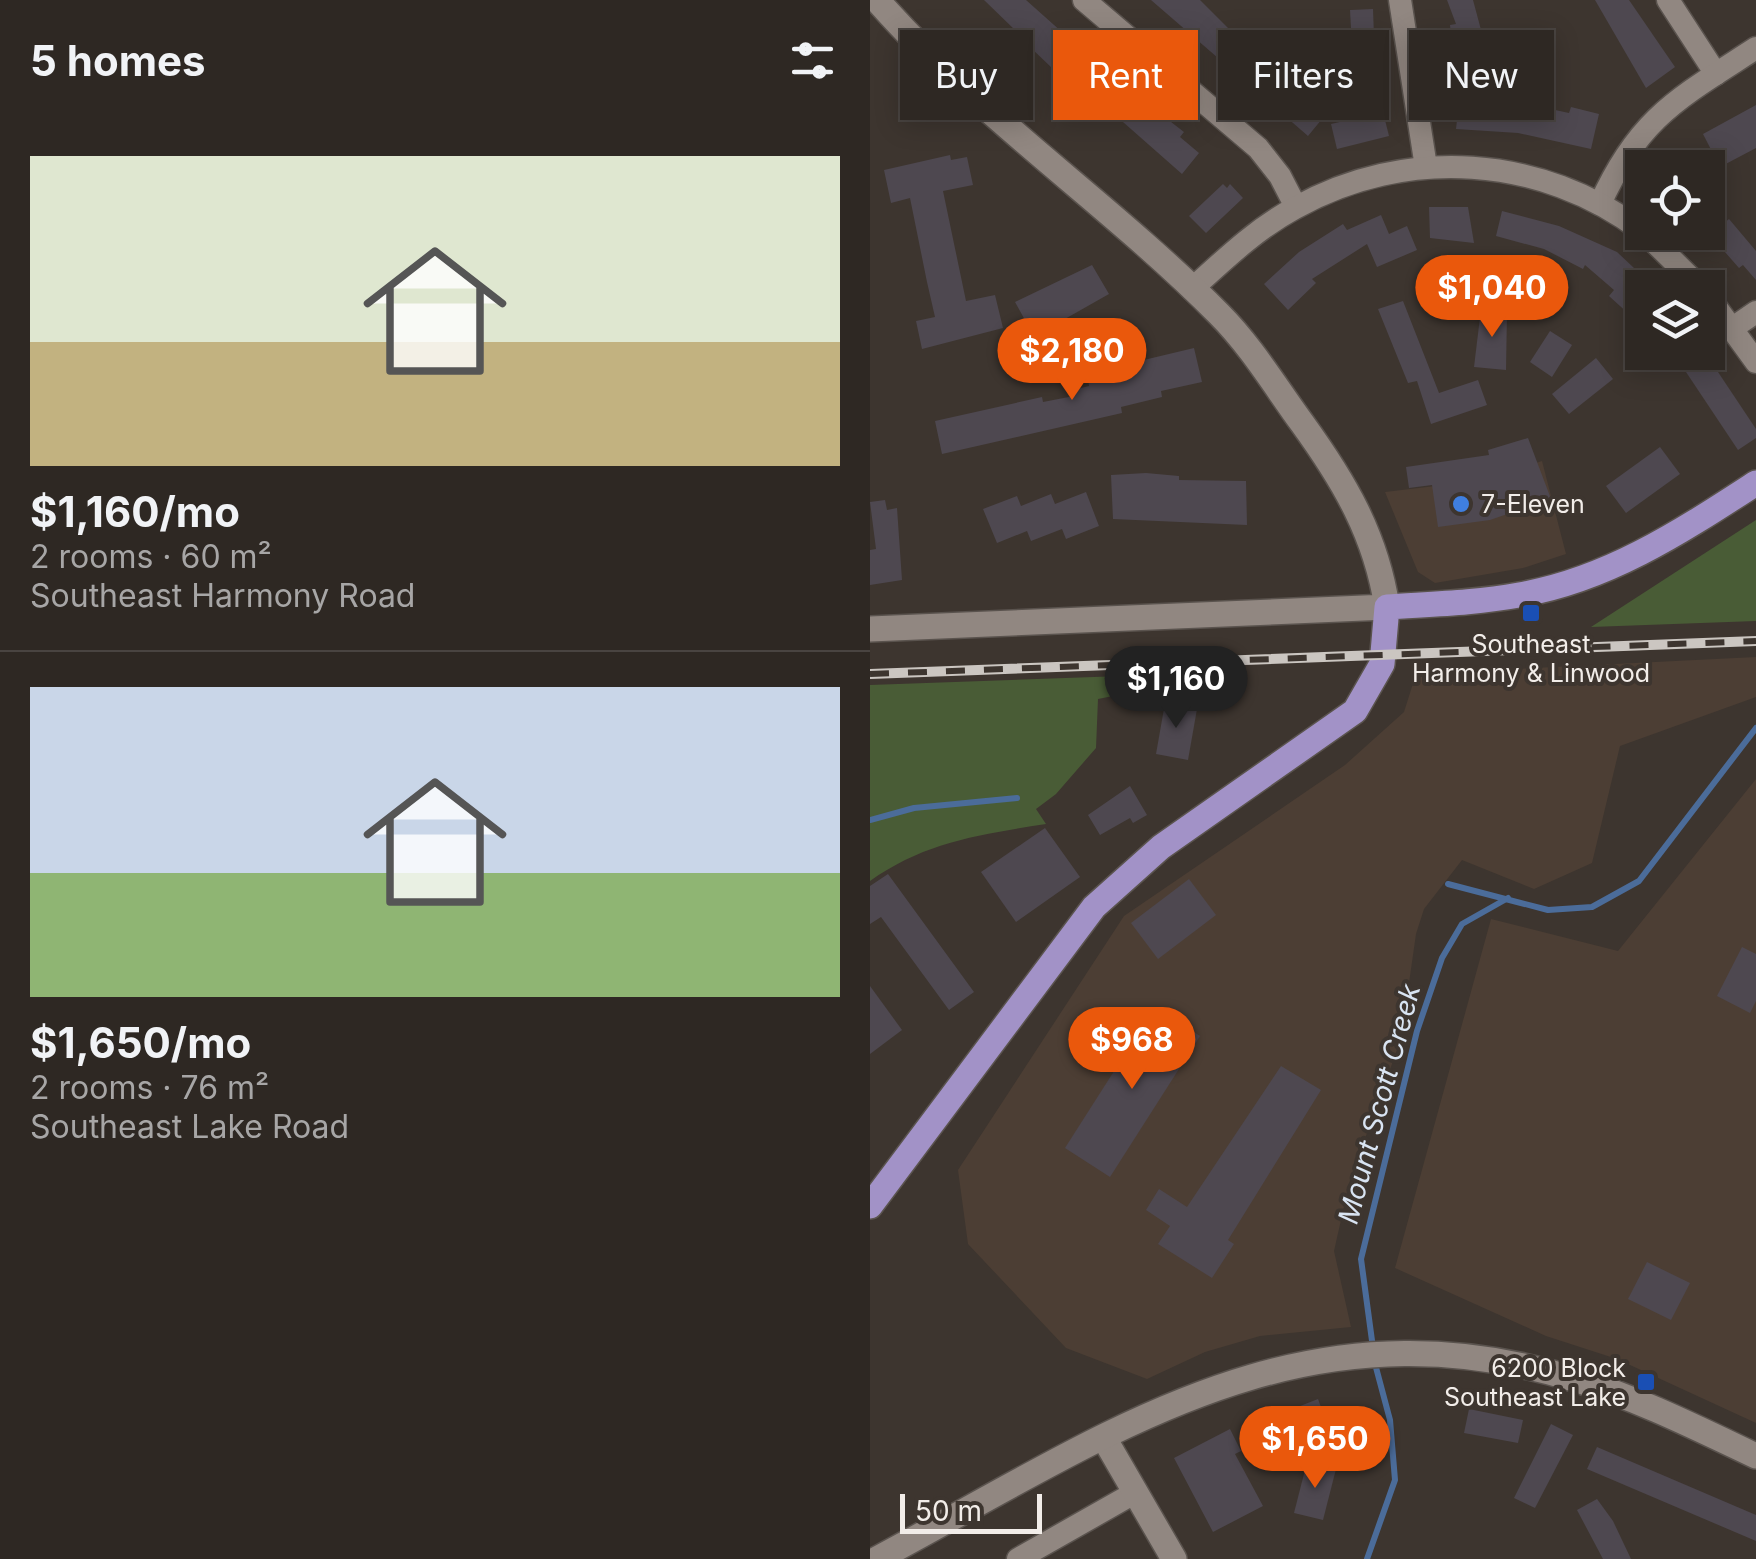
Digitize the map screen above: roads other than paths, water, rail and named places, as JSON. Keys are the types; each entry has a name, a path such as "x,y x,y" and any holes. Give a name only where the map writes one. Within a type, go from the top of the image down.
{"main road":[{"path":"870,1206 1094,907 1161,848 1355,711 1382,664 1387,607 1475,602 1585,578 1648,550 1756,482"}],"street":[{"path":"870,630 1387,607 1371,540 1341,478 1242,339 1192,289 967,92 877,0"},
{"path":"1084,0 1258,148 1280,176 1296,207"},
{"path":"1400,0 1426,166"},
{"path":"1668,0 1716,74"},
{"path":"1600,204 1639,134 1756,48"},
{"path":"1192,289 1246,241 1296,207 1361,179 1426,166 1474,166 1512,173 1600,204 1625,220"},
{"path":"1662,250 1682,270"},
{"path":"1734,327 1756,312"},
{"path":"1725,316 1756,362"},
{"path":"877,1559 1104,1438 1211,1387 1276,1368 1341,1356 1436,1354 1518,1364 1575,1379 1756,1456"},
{"path":"1104,1438 1174,1559"},
{"path":"1018,1559 1136,1492"}],"waterway":[{"name":"Mount Scott Creek","path":"1448,884 1548,910 1592,907 1639,881 1756,728"},
{"path":"870,820 914,808 1017,798"},
{"name":"Mount Scott Creek","path":"1373,1348 1361,1259 1417,1031 1442,958 1462,924 1508,898"},
{"name":"Mount Scott Creek","path":"1367,1559 1395,1480 1390,1420 1374,1360"}],"railway":[{"path":"870,674 1756,641"}],"place":[{"name":"7-Eleven","path":"1461,504"},
{"name":"Southeast Harmony & Linwood","path":"1531,613"},
{"name":"6200 Block Southeast Lake","path":"1646,1382"}]}
